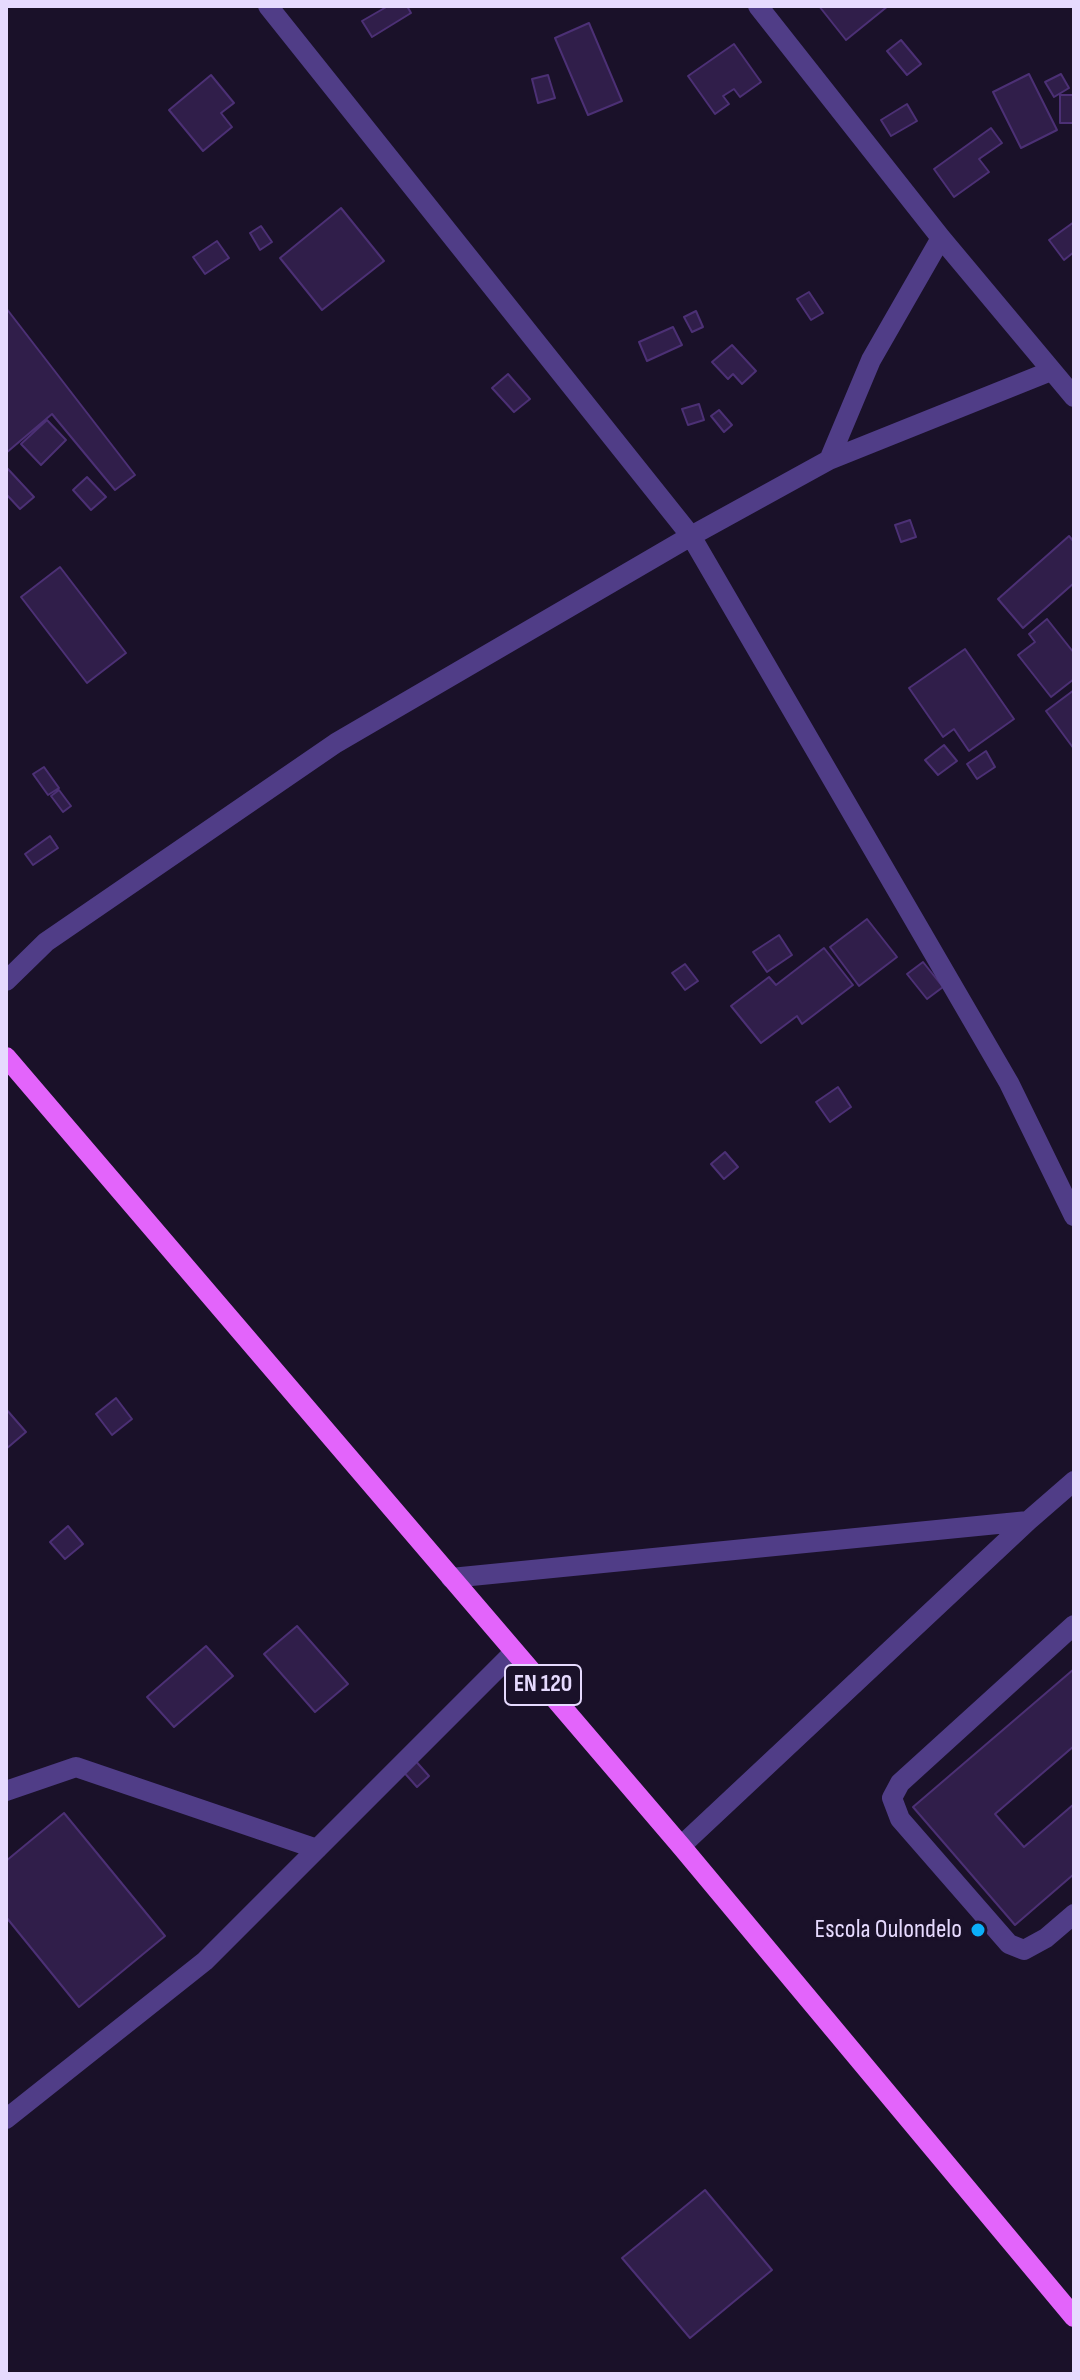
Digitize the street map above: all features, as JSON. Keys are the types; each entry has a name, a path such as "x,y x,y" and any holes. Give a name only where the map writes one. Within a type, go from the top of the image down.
{"main road":[{"name":"EN 120","path":"6,1057 681,1846 1074,2317"}],"street":[{"path":"268,6 691,536 1009,1083 1074,1216"},
{"path":"758,6 941,238 1074,397"},
{"path":"829,460 871,360 941,238"},
{"path":"6,981 46,942 336,743 691,536 829,460 1051,371"},
{"path":"681,1846 1074,1481"},
{"path":"451,1578 1028,1521"},
{"path":"1074,1625 900,1783 892,1798 900,1819 1009,1944 1024,1950 1046,1938 1074,1914"},
{"path":"6,2119 205,1961 514,1652"},
{"path":"6,1791 76,1767 317,1849"}],"building":[{"path":"388,6 407,6 411,13 372,37 362,21"},
{"path":"819,6 888,6 846,40"},
{"path":"589,23 622,101 588,115 555,38"},
{"path":"901,40 921,64 907,75 887,51"},
{"path":"734,44 761,82 740,97 734,89 723,96 729,104 715,114 688,76"},
{"path":"1029,74 1057,130 1021,148 993,92"},
{"path":"1061,74 1069,88 1054,97 1045,82"},
{"path":"211,75 234,103 221,113 232,127 203,151 169,110"},
{"path":"548,75 555,98 538,103 532,79"},
{"path":"1060,95 1074,95 1074,123 1060,123"},
{"path":"907,104 917,121 891,136 881,120"},
{"path":"991,128 1002,143 979,159 989,172 954,197 934,169"},
{"path":"341,208 384,261 322,310 280,258"},
{"path":"1074,222 1074,252 1064,260 1049,240"},
{"path":"261,226 272,242 260,250 250,233"},
{"path":"217,241 229,258 205,274 193,257"},
{"path":"809,292 823,313 811,320 797,299"},
{"path":"6,308 135,475 115,490 52,414 6,453"},
{"path":"696,311 703,327 692,332 684,317"},
{"path":"673,327 682,345 647,361 639,342"},
{"path":"732,345 756,371 742,384 733,374 728,379 712,362"},
{"path":"508,374 530,399 514,412 492,388"},
{"path":"699,404 704,420 688,425 682,409"},
{"path":"719,410 732,425 724,432 711,416"},
{"path":"47,420 66,440 41,465 21,444"},
{"path":"7,468 34,497 20,509 6,494"},
{"path":"87,477 106,497 91,510 73,490"},
{"path":"910,520 916,537 901,542 895,525"},
{"path":"1069,536 1074,542 1074,583 1023,628 998,599"},
{"path":"60,567 126,653 87,683 21,597"},
{"path":"1047,619 1074,653 1074,679 1051,697 1018,655 1035,642 1029,634"},
{"path":"965,649 1014,719 969,751 954,729 943,737 909,688"},
{"path":"1074,690 1074,749 1046,711"},
{"path":"944,745 957,761 938,775 925,760"},
{"path":"986,751 995,767 977,779 967,764"},
{"path":"44,767 59,788 48,795 33,774"},
{"path":"59,790 71,806 63,812 51,796"},
{"path":"50,836 58,848 33,865 25,854"},
{"path":"867,919 897,957 859,986 830,947"},
{"path":"779,935 792,955 767,972 753,952"},
{"path":"824,948 853,985 802,1024 797,1016 761,1043 731,1006 769,977 776,985"},
{"path":"923,962 943,987 927,999 907,974"},
{"path":"685,964 698,981 685,990 672,973"},
{"path":"838,1087 851,1107 830,1122 816,1102"},
{"path":"725,1152 738,1167 724,1179 711,1164"},
{"path":"116,1398 132,1419 112,1435 96,1414"},
{"path":"6,1409 26,1432 6,1449"},
{"path":"68,1526 83,1544 65,1559 50,1542"},
{"path":"297,1626 348,1684 315,1712 264,1654"},
{"path":"206,1646 233,1676 174,1727 147,1697"},
{"path":"1074,1669 1074,1746 995,1814 1024,1847 1074,1804 1074,1874 1015,1925 913,1807"},
{"path":"413,1758 429,1776 417,1787 401,1769"},
{"path":"64,1813 165,1936 79,2007 6,1917 6,1861"},
{"path":"705,2190 772,2270 690,2338 622,2258"}],"place":[{"name":"Escola Oulondelo","path":"978,1930"}]}
